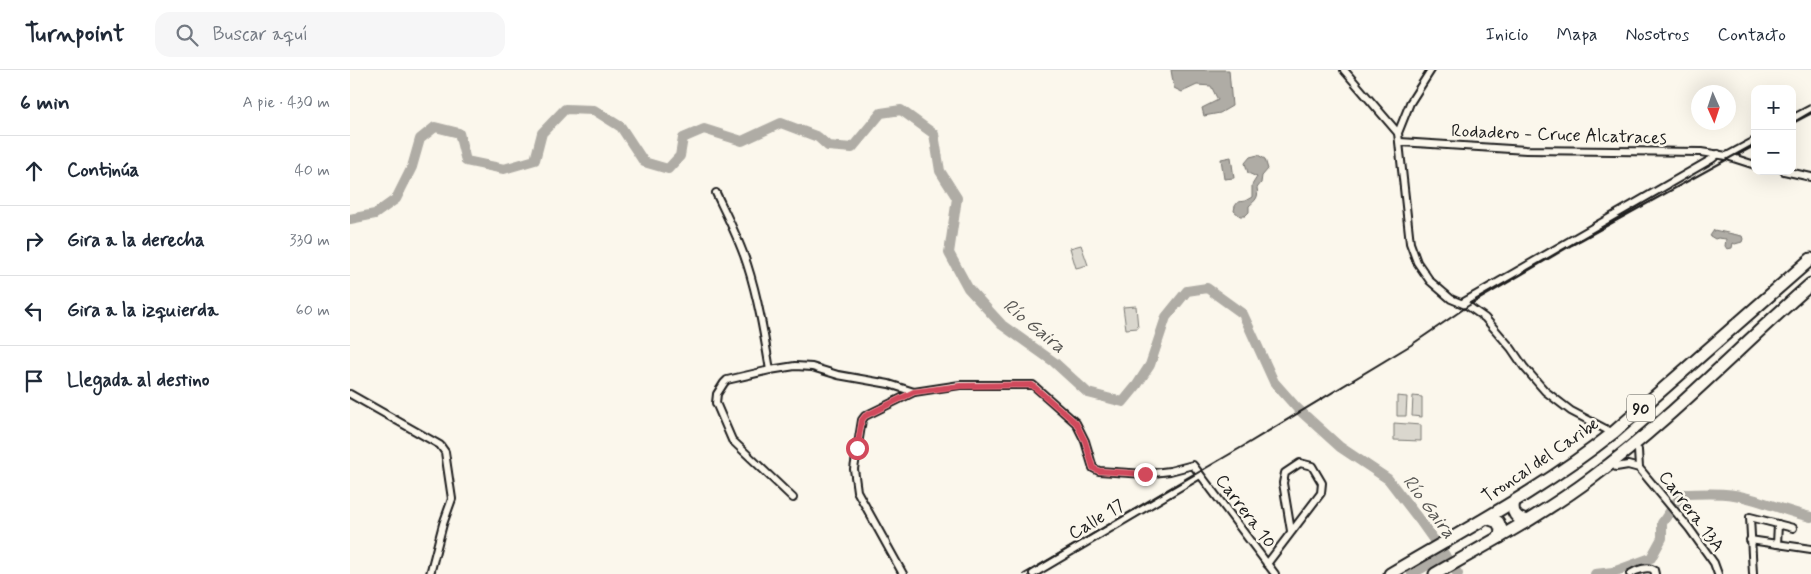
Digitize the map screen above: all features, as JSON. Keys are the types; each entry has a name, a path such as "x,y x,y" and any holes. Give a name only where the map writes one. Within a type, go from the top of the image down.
{"highway":[{"name":"Troncal del Caribe","path":"1390,574 1514,502 1584,456 1811,259"},
{"name":"90","path":"1435,574 1563,499 1626,452 1656,427 1766,323 1811,284"},
{"path":"1563,499 1591,484 1638,450 1662,427 1683,402"},
{"path":"1514,502 1513,509 1516,516 1527,521"},
{"path":"1487,518 1495,520 1500,526 1500,537"}],"street":[{"path":"1344,70 1398,133 1410,243 1417,262 1430,281 1451,299 1462,303 1485,318 1545,391 1571,411 1613,432"},
{"path":"1398,133 1410,103 1431,70"},
{"path":"1796,117 1811,109"},
{"name":"Rodadero - Cruce Alcatraces","path":"1400,142 1526,150 1701,152 1727,156 1751,164"},
{"path":"1727,156 1751,142"},
{"path":"1462,303 1712,160 1718,154"},
{"path":"1796,174 1811,177"},
{"path":"716,193 733,228 747,264 763,329 770,370"},
{"path":"793,498 732,440 716,403 717,394 727,380 795,366 812,367 838,375 889,384 914,392"},
{"name":"Carrera 10","path":"914,392 960,386 1032,385 1076,423 1085,441 1093,468 1099,471 1145,474 1170,471 1193,465 1275,574"},
{"path":"903,574 857,491 854,469 862,420 865,416 914,392"},
{"path":"350,394 440,445 445,452 452,499 443,524 430,574"},
{"name":"Carrera 13A","path":"1638,450 1639,468"},
{"path":"1267,564 1321,493 1322,483 1312,466 1300,463 1285,472 1283,483 1291,531"},
{"name":"Carrera 13A","path":"1616,467 1628,465 1639,468 1702,545 1714,563 1718,574"},
{"name":"Calle 17","path":"1033,574 1200,475"},
{"path":"1753,574 1750,517 1793,528"},
{"path":"1777,544 1778,524"},
{"path":"1750,540 1811,549"},
{"path":"1630,574 1635,571 1654,571"}],"shaded area":[{"path":"1171,70 1229,70 1232,106 1220,113 1204,116 1202,108 1218,100 1211,86 1197,85 1182,92 1174,88"},
{"path":"1258,155 1265,159 1268,169 1262,176 1261,183 1257,188 1257,196 1249,206 1249,212 1245,216 1240,216 1234,211 1235,206 1238,202 1252,197 1252,185 1257,177 1248,173 1245,163 1250,157"},
{"path":"1231,157 1234,178 1224,179 1221,159"},
{"path":"1714,230 1742,236 1742,242 1733,243 1732,248 1727,249 1725,246 1726,239 1715,239 1710,236"},
{"path":"1081,245 1088,265 1076,268 1070,248"},
{"path":"1136,306 1138,328 1126,329 1123,307"},
{"path":"1397,396 1407,397 1406,416 1397,416"},
{"path":"1413,396 1422,397 1422,417 1412,416"},
{"path":"1394,423 1421,425 1421,441 1394,440"}],"waterway":[{"name":"Río Gaira","path":"350,219 375,214 396,199 412,167 420,139 435,127 459,133 466,161 504,169 535,160 542,133 565,109 594,110 621,127 644,162 668,169 680,156 683,138 704,129 742,141 781,123 818,137 828,146 852,148 881,113 901,110 934,134 940,171 957,198 949,253 968,288 1002,325 1054,362 1088,393 1123,402 1150,365 1166,317 1187,291 1207,288 1243,314 1274,382 1297,408 1340,447 1388,479 1458,574"},
{"name":"Río Gaira","path":"1595,574 1613,572 1651,558 1662,538 1662,523 1682,494 1736,495 1811,517"},
{"path":"1412,574 1445,555 1442,551"}],"railway":[{"path":"1796,121 1811,112"},
{"path":"1024,574 1242,447 1411,345 1468,306 1572,245 1751,146"}],"route":[{"path":"857,448 862,420 865,416 914,392 960,386 1032,385 1076,423 1085,441 1093,468 1099,471 1145,474"}]}
